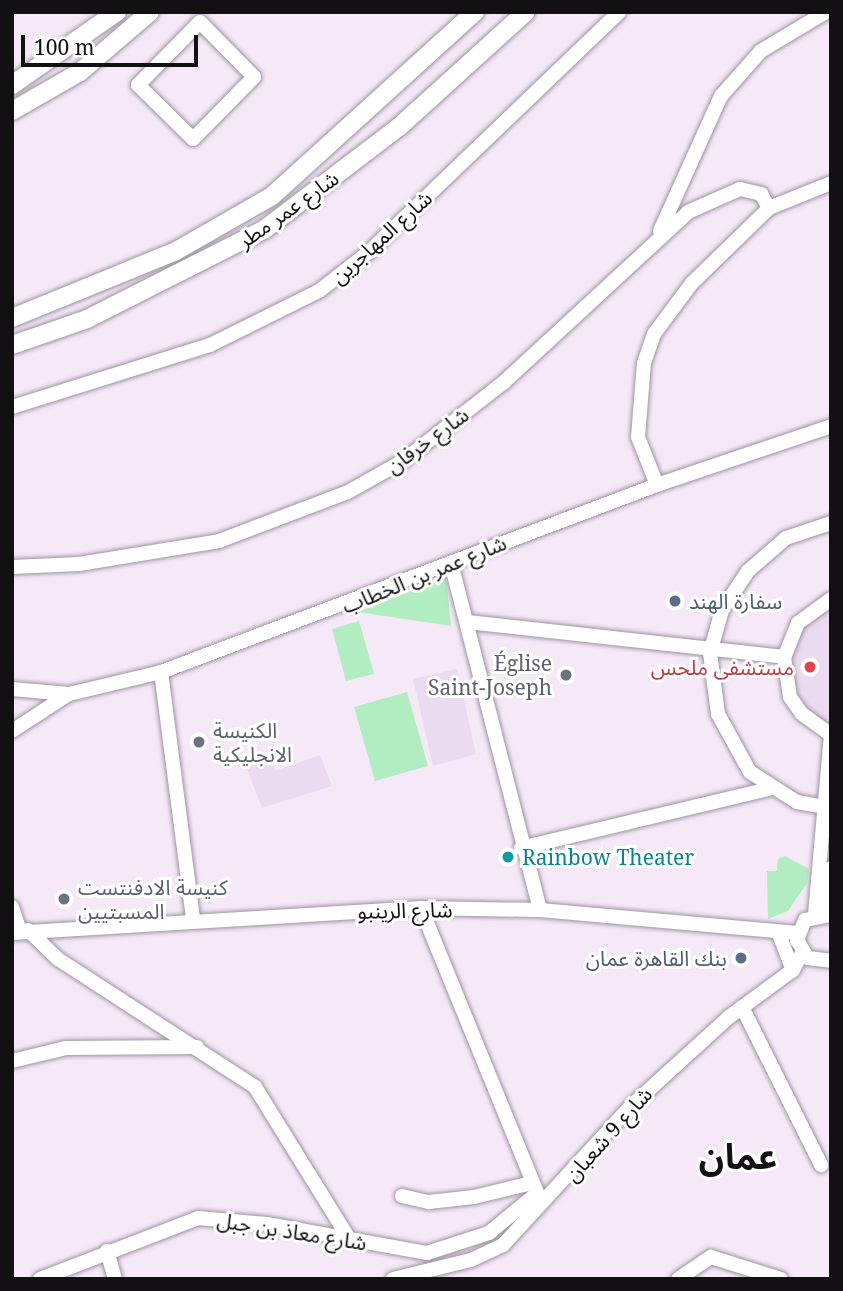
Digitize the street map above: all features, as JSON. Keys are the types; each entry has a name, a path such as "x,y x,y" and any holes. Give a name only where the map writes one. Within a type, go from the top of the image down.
{"main road":[{"path":"12,86 117,12"},
{"path":"12,111 80,72 150,12"},
{"name":"شارع عمر مطر","path":"12,318 176,251 272,196 475,12"},
{"name":"شارع عمر مطر","path":"12,345 87,319 265,229 399,127 526,12"}],"street":[{"name":"شارع المهاجرين","path":"12,407 210,345 319,291 370,251 619,12"},
{"path":"658,236 721,96 761,51 826,12"},
{"path":"200,22 254,76 193,139 138,85 200,22"},
{"path":"656,485 638,437 648,348 692,283 769,208 831,183"},
{"name":"شارع خرفان","path":"12,567 79,564 219,541 348,492 403,461 503,383 658,236 734,190 754,190 769,208"},
{"name":"شارع عمر بن الخطاب","path":"12,689 69,694 162,672 656,485 831,426"},
{"path":"768,789 728,738 712,689 710,653 722,610 748,570 786,538 831,523"},
{"path":"451,564 468,622 520,848 540,910"},
{"path":"824,914 831,734 801,713 790,696 784,657 798,623 831,599"},
{"path":"468,622 710,653 784,657"},
{"path":"162,672 193,917"},
{"path":"12,731 69,694"},
{"path":"520,848 768,789 827,808"},
{"path":"831,868 824,914 798,933 802,953 814,962 831,961"},
{"path":"12,907 20,931 258,1090 350,1240"},
{"path":"402,1196 463,1199 537,1194 421,908"},
{"name":"شارع الرينبو","path":"20,931 193,917 421,908 540,910 779,934 798,933"},
{"path":"779,934 793,970"},
{"name":"شارع 9 شعبان","path":"393,1279 489,1253 537,1194 629,1107 742,1007 793,970 802,953"},
{"path":"742,1007 821,1165"},
{"path":"12,1061 57,1049 197,1047"},
{"name":"شارع معاذ بن جبل","path":"40,1279 198,1218 413,1252 445,1249 489,1233 537,1194"},
{"path":"107,1251 115,1279"},
{"path":"678,1279 710,1256 780,1279"}],"shaded area":[{"name":"مستشفى ملحس","path":"831,601 831,728 797,701 788,655 796,632"},
{"path":"457,669 476,754 433,766 413,679"},
{"path":"269,755 275,771 320,755 332,786 262,808 245,764"}],"green space":[{"path":"446,577 451,626 358,612"},
{"path":"359,621 374,674 346,681 332,629"},
{"path":"407,692 428,766 375,781 354,707"},
{"path":"785,856 809,869 807,883 788,911 768,919 767,871 777,871 778,859"}],"place":[{"name":"سفارة الهند","path":"675,601"},
{"name":"مستشفى ملحس","path":"810,667"},
{"name":"Église Saint-Joseph","path":"566,675"},
{"name":"الكنيسة الانجليكية","path":"199,742"},
{"name":"Rainbow Theater","path":"508,857"},
{"name":"كنيسة الادفنتست المسبتيين","path":"64,899"},
{"name":"بنك القاهرة عمان","path":"741,958"}],"district":[{"name":"عمان","path":"738,1156"}]}
